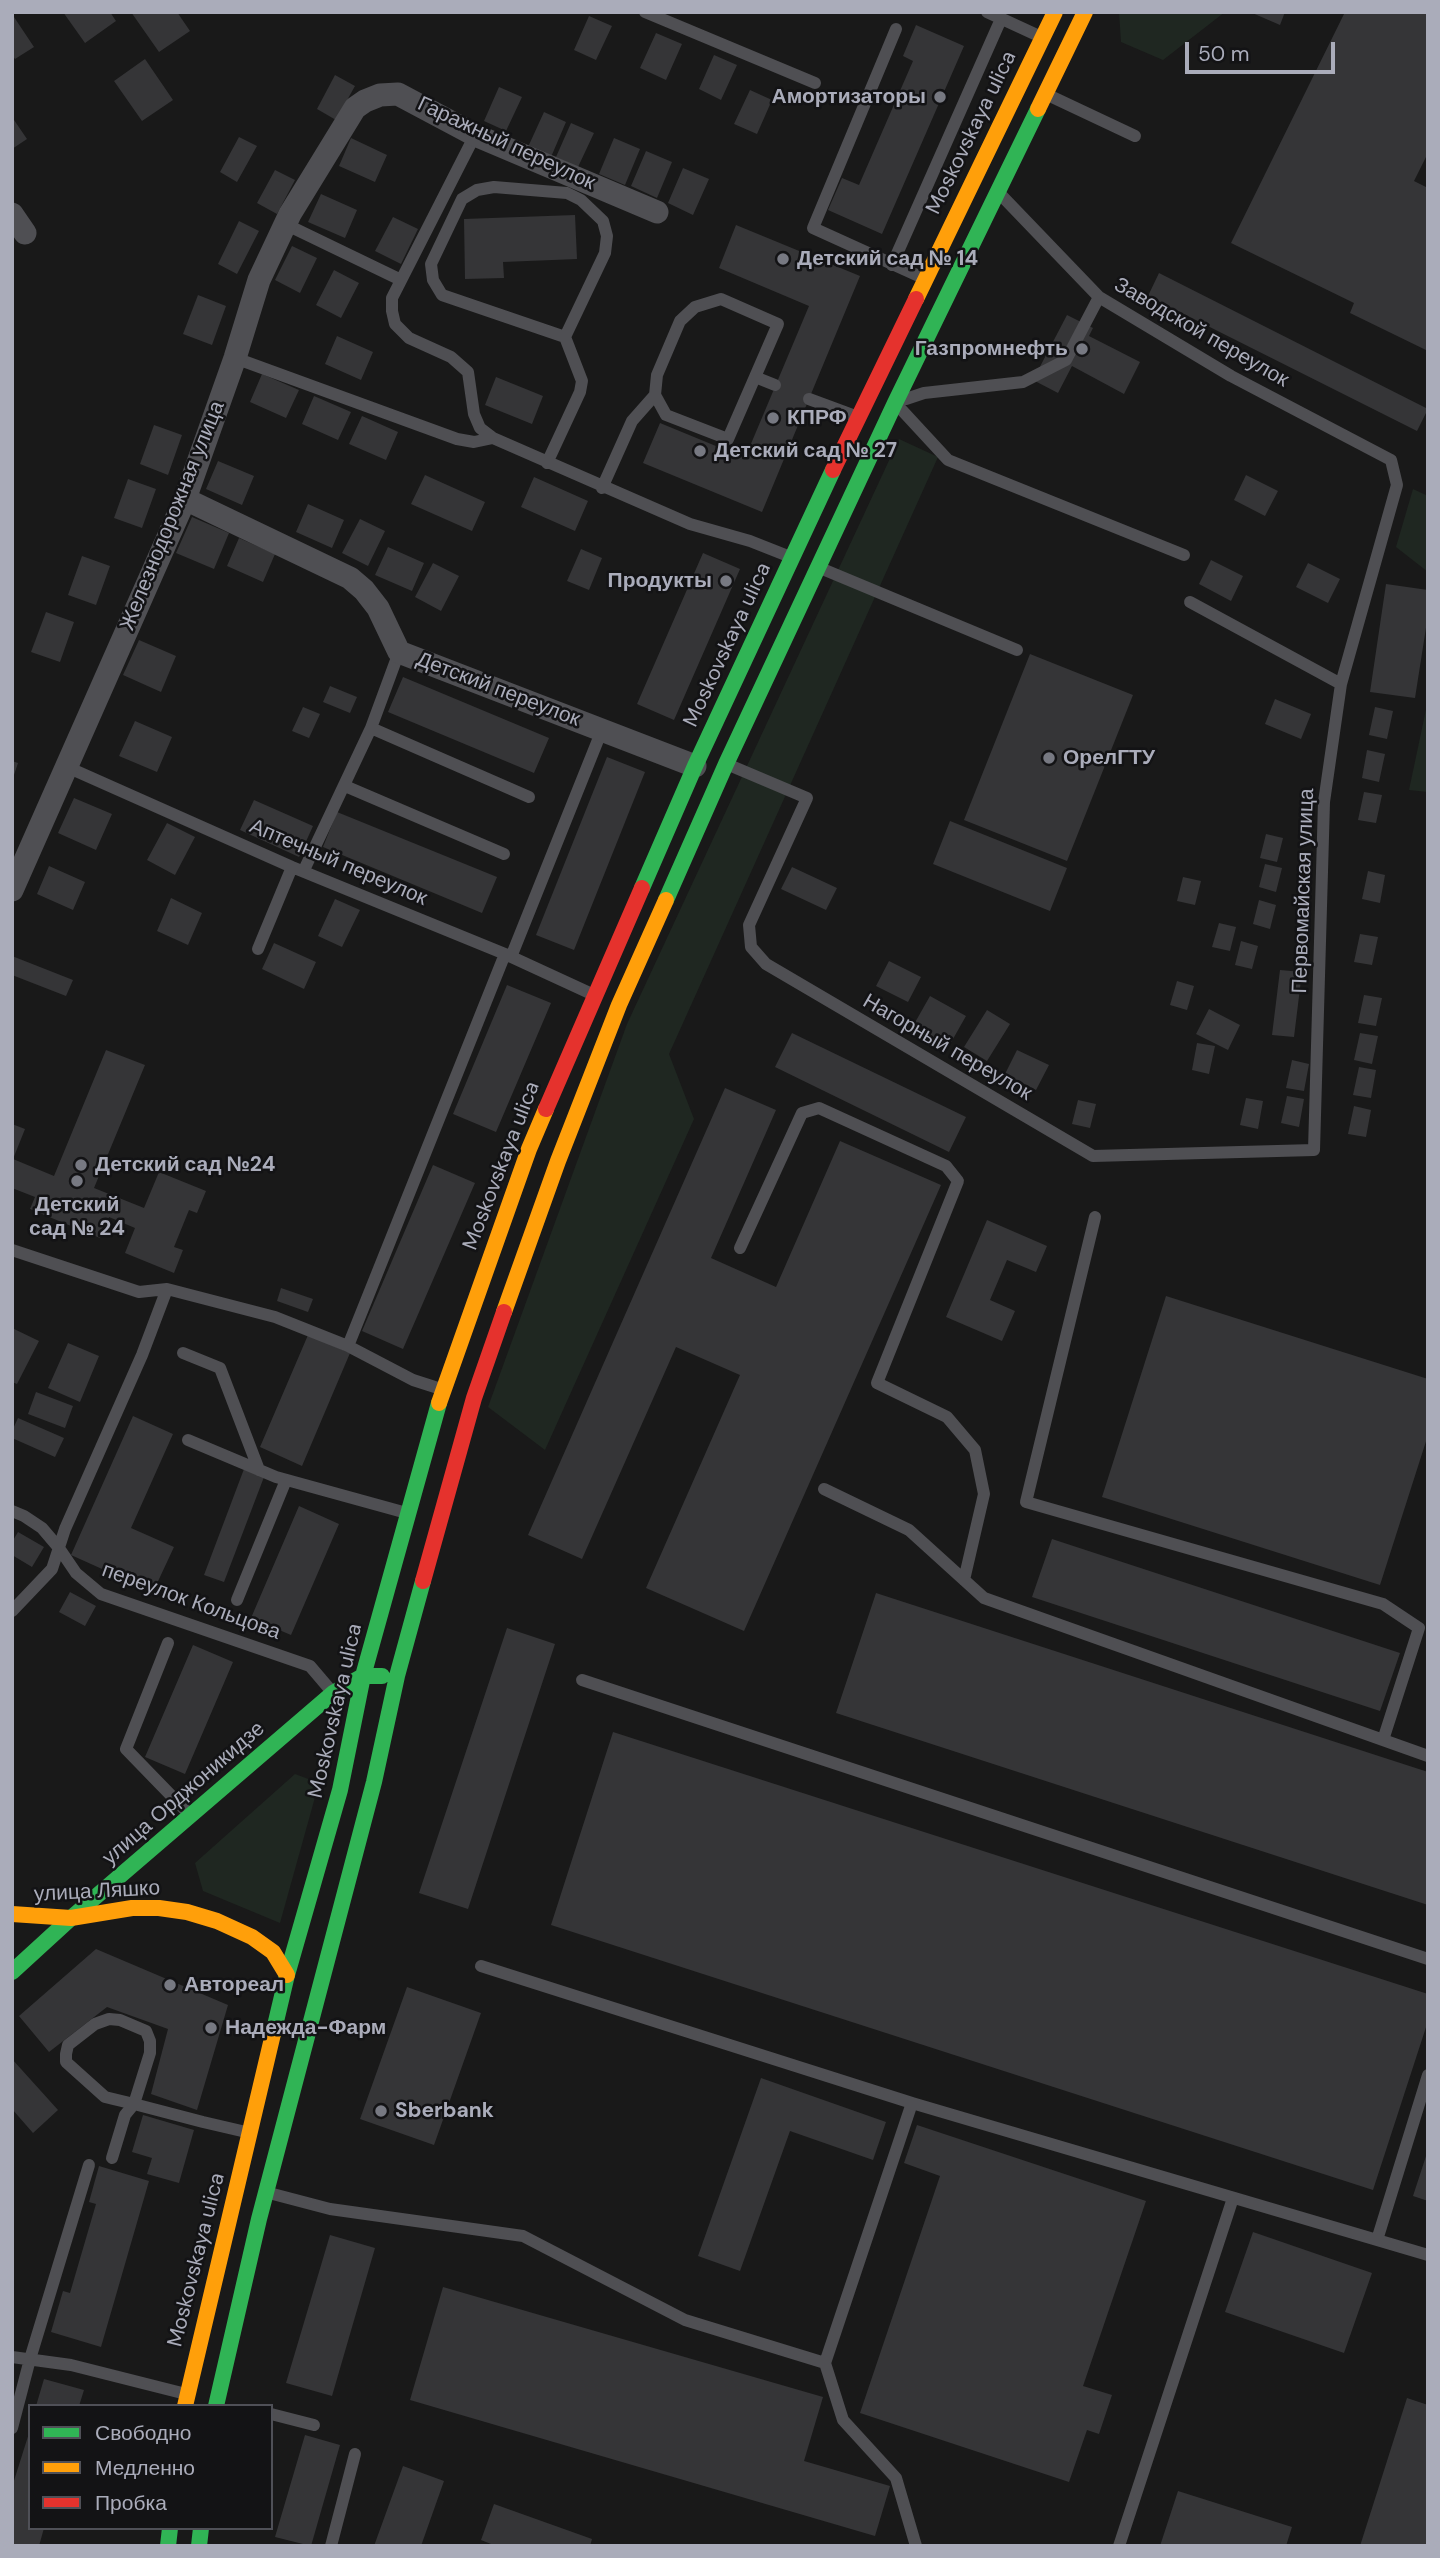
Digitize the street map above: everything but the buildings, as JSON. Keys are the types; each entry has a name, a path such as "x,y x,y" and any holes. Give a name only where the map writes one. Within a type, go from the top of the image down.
{"main road":[{"name":"Moskovskaya ulica","path":"186,2400 287,1975 340,1790 363,1676 407,1513 443,1389 529,1149 695,766 792,557 1055,12"},
{"path":"221,2402 266,2193 374,1782 397,1676 474,1398 558,1161 619,1004 726,764 895,403 1085,12"},
{"path":"792,557 817,567"},
{"name":"улица Орджоникидзе","path":"12,1972 333,1693 363,1676 397,1676"},
{"name":"улица Ляшко","path":"12,1914 71,1918 132,1908 187,1912 217,1921 252,1937 273,1952 287,1975"}],"street":[{"name":"Гаражный переулок","path":"355,108 380,95 398,94 475,135 657,212"},
{"name":"Железнодорожная улица","path":"12,890 184,499 235,358 259,280 285,224 355,108"},
{"name":"Детский переулок","path":"184,499 350,578 378,608 399,652 695,766"}],"lane":[{"path":"645,12 815,83"},
{"path":"987,12 1042,37"},
{"path":"891,265 1001,19"},
{"path":"896,29 813,228 925,279"},
{"path":"1044,94 1135,136"},
{"path":"475,135 392,298 395,324 409,338 451,357 468,372 474,414 480,428 493,438 602,488 690,524 750,541 792,557"},
{"path":"547,463 580,392 582,381 565,338 605,253 607,236 603,221 581,200 567,193 494,187 477,190 462,199 431,264 433,280 442,295 565,338"},
{"name":"Заводской переулок","path":"997,191 1098,297 1231,376 1391,460 1396,485"},
{"path":"285,224 401,279"},
{"path":"1098,297 1066,360 1023,383 924,393 895,403 948,460 1184,555"},
{"path":"721,299 778,324 755,377 728,439 666,415 655,396 657,375 680,321 695,307 721,299"},
{"path":"235,358 457,439 474,442 493,438"},
{"path":"755,377 775,385"},
{"path":"602,488 632,421 655,396"},
{"path":"808,399 859,418"},
{"name":"Первомайская улица","path":"1157,1156 1314,1150 1324,802 1341,684 1396,485"},
{"path":"817,567 1017,650"},
{"path":"1190,602 1341,684"},
{"path":"258,949 298,869 345,786 371,728 399,652"},
{"path":"371,728 529,797"},
{"path":"348,1346 602,730"},
{"name":"Нагорный переулок","path":"726,764 807,798 749,925 751,947 766,964 1093,1156 1157,1156"},
{"name":"Аптечный переулок","path":"67,767 594,995"},
{"path":"345,786 504,854"},
{"path":"740,1248 802,1113 819,1108 946,1166 958,1181 877,1383 947,1417 975,1450 984,1494 964,1580"},
{"path":"1094,1217 1026,1502 1383,1604 1419,1628 1382,1740"},
{"path":"12,1250 139,1292 167,1289 275,1317 348,1346 413,1380 443,1389"},
{"path":"12,1611 52,1569 65,1529 142,1355 167,1289"},
{"path":"184,1353 220,1368 259,1470"},
{"path":"188,1440 286,1480 407,1513"},
{"path":"237,1600 286,1480"},
{"path":"824,1489 909,1530 984,1598 1428,1756"},
{"name":"переулок Кольцова","path":"12,1511 42,1528 60,1548 76,1573 101,1594 310,1666 333,1693"},
{"path":"168,1643 125,1749 192,1816"},
{"path":"582,1680 1428,1959"},
{"path":"481,1966 912,2103 1428,2255"},
{"path":"112,2158 125,2115 134,2104 150,2053 150,2041 146,2031 120,2020 109,2019 95,2024 68,2045 66,2062 105,2097 134,2104 250,2133"},
{"path":"1377,2240 1428,2075"},
{"path":"912,2103 825,2363 844,2420 896,2478 916,2546"},
{"path":"12,2428 30,2359 89,2165"},
{"path":"266,2193 330,2209 523,2236 685,2320 825,2363"},
{"path":"1119,2546 1233,2197"},
{"path":"12,2357 71,2365 186,2400"},
{"path":"273,2415 314,2425"},
{"path":"331,2546 355,2454"}],"shaded area":[{"path":"1119,12 1225,12 1163,60 1121,42"},
{"path":"899,439 938,457 669,1054 694,1119 545,1450 488,1407 627,1024"},
{"path":"1413,489 1428,496 1428,572 1396,547"},
{"path":"1428,700 1428,792 1409,790"},
{"path":"295,1774 319,1783 280,1923 203,1891 195,1863"}],"traffic: fast":[{"path":"666,900 726,764 895,403 1038,109"},
{"path":"642,888 695,766 833,470"},
{"path":"273,2034 287,1975 340,1790 363,1676 439,1403"},
{"path":"216,2404 259,2219 374,1782 397,1676 423,1581"},
{"path":"12,1972 333,1693 363,1676 382,1676"},
{"path":"168,2546 170,2530"},
{"path":"199,2546 201,2530"}],"traffic: slow":[{"path":"916,299 1055,12"},
{"path":"1038,109 1085,12"},
{"path":"504,1312 558,1161 619,1005 666,900"},
{"path":"439,1403 529,1149 546,1109"},
{"path":"12,1914 71,1918 132,1908 187,1912 217,1921 252,1937 273,1952 287,1975"},
{"path":"185,2404 273,2034"}],"traffic: jam":[{"path":"833,470 916,299"},
{"path":"546,1109 642,888"},
{"path":"423,1581 474,1398 504,1312"}],"place":[{"name":"Амортизаторы","path":"940,97"},
{"name":"Детский сад № 14","path":"783,259"},
{"name":"Газпромнефть","path":"1082,349"},
{"name":"КПРФ","path":"773,418"},
{"name":"Детский сад № 27","path":"700,451"},
{"name":"Продукты","path":"726,581"},
{"name":"ОрелГТУ","path":"1049,758"},
{"name":"Детский сад №24","path":"81,1165"},
{"name":"Детский сад № 24","path":"77,1181"},
{"name":"Автореал","path":"170,1985"},
{"name":"Надежда-Фарм","path":"211,2028"},
{"name":"Sberbank","path":"381,2111"}]}
